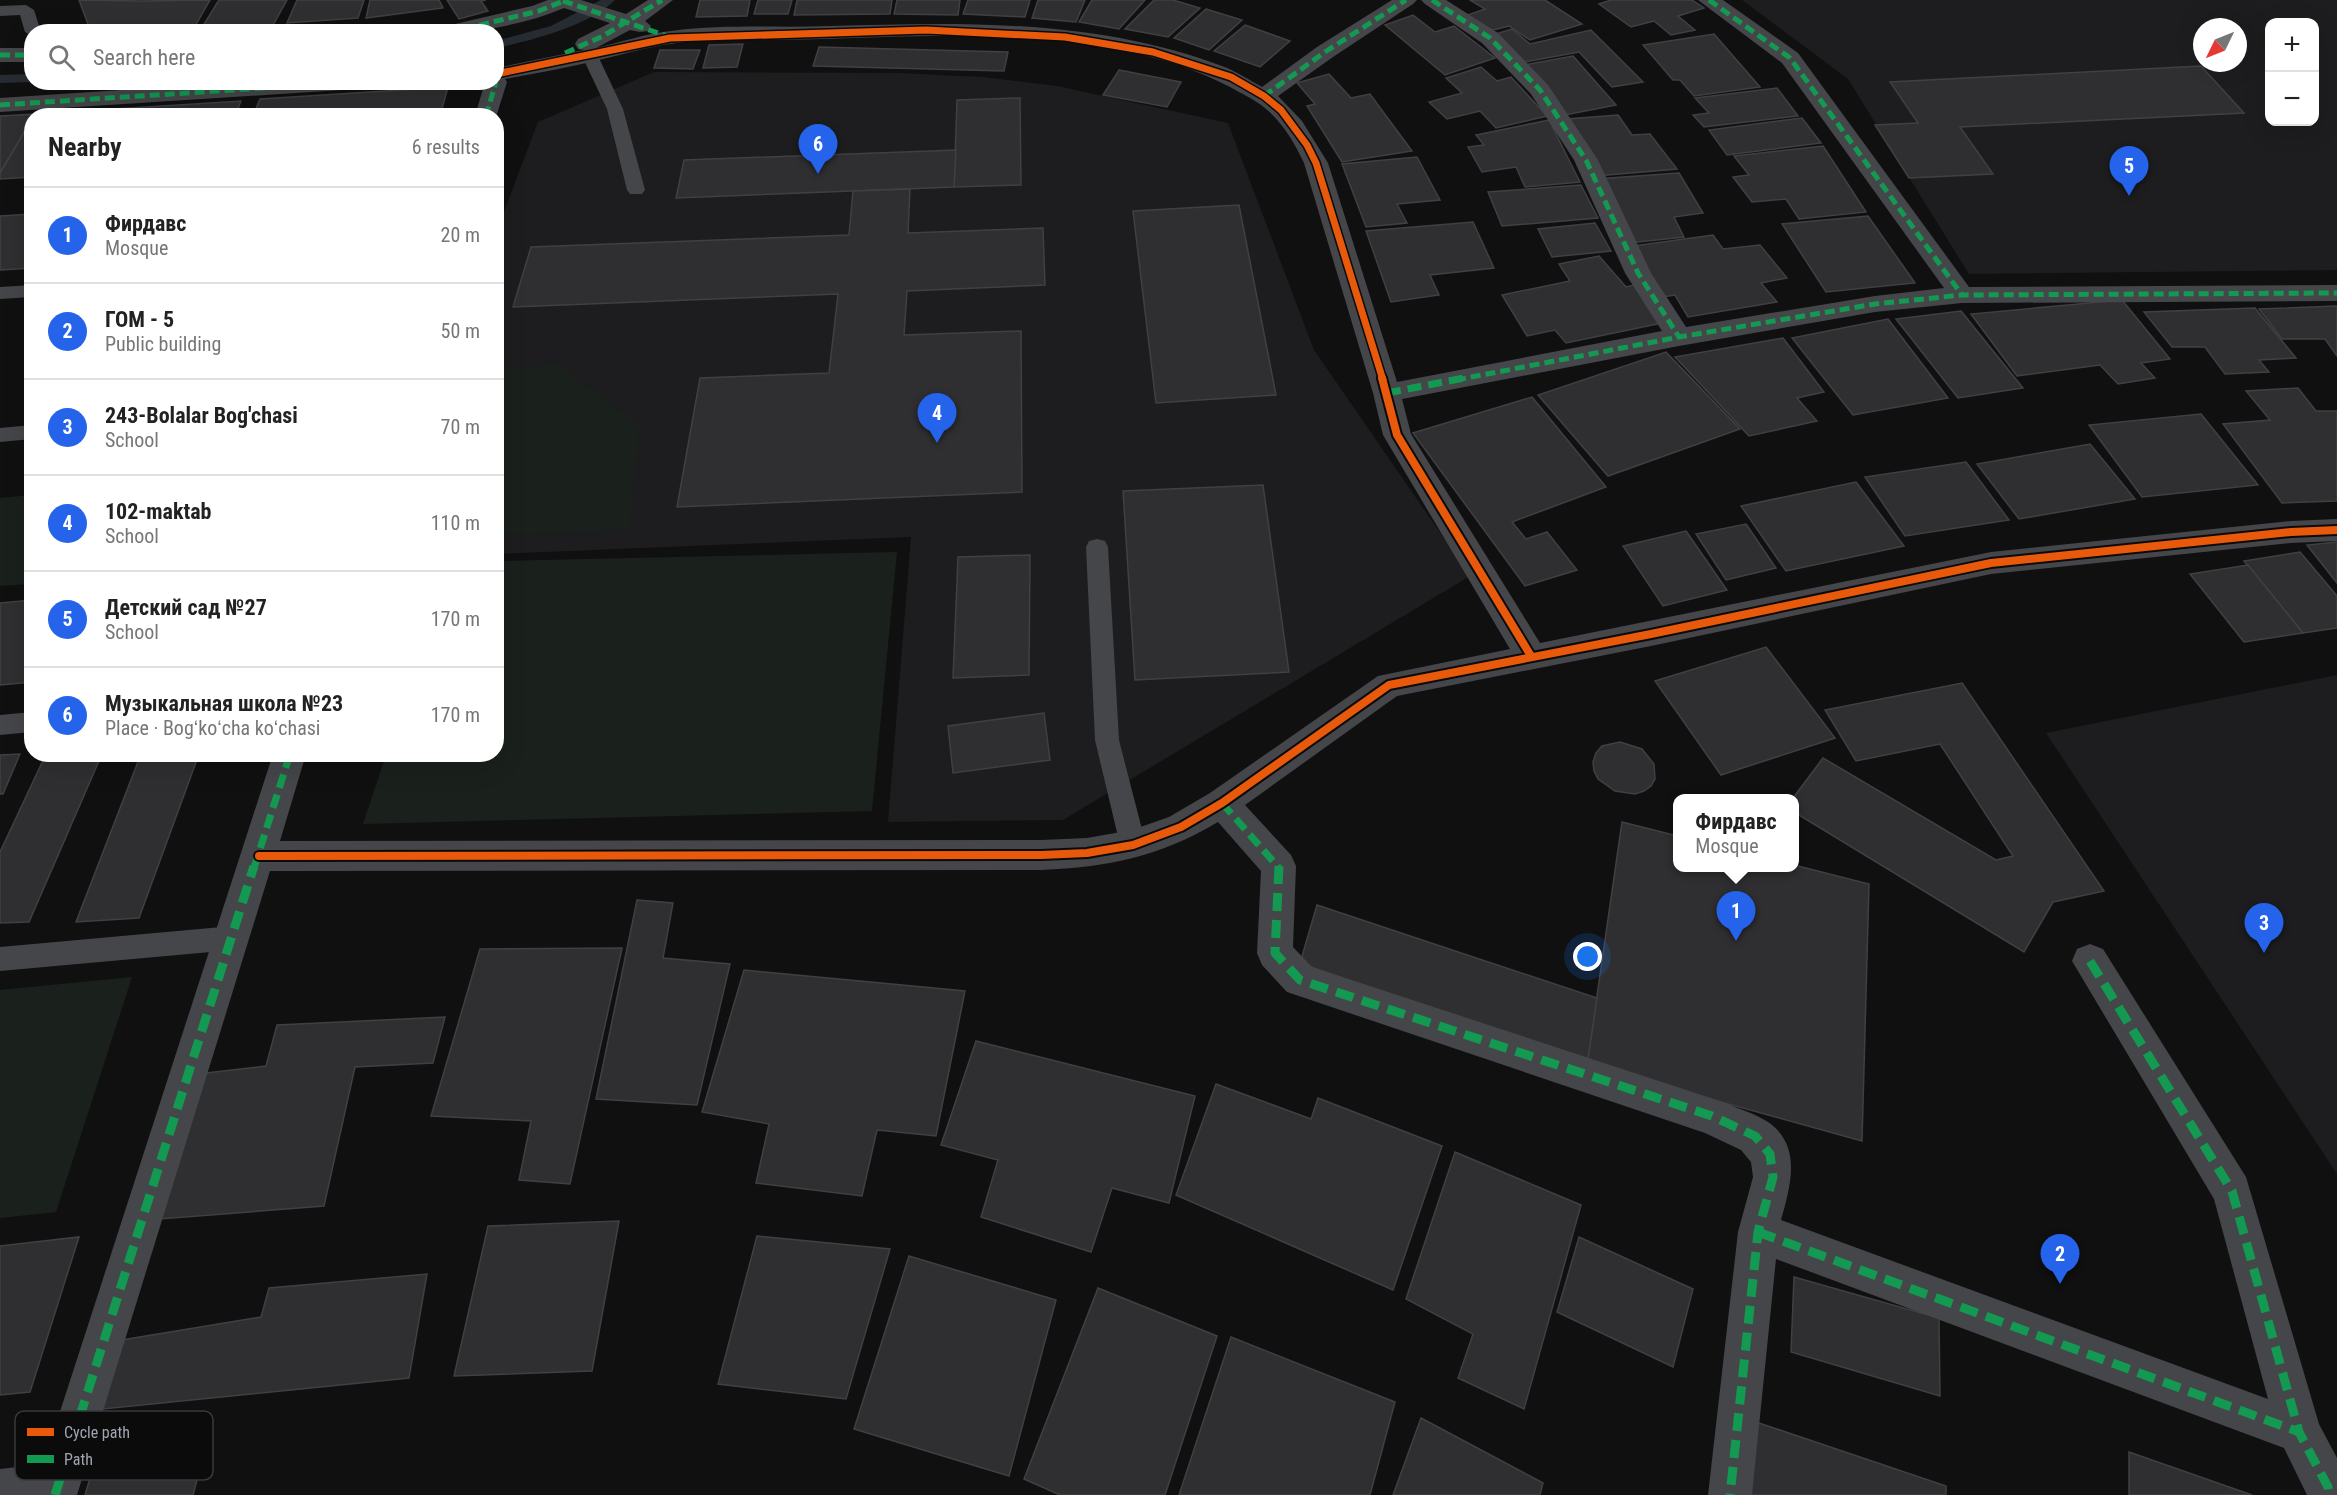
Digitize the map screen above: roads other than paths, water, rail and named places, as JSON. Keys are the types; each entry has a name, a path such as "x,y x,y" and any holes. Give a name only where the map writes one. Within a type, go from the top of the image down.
{"street":[{"path":"504,75 576,49 622,20 662,0"},
{"path":"1264,96 1324,52 1406,0"},
{"path":"1432,0 1490,38 1540,90 1586,160 1638,273 1679,337"},
{"path":"1709,0 1790,58 1962,295"},
{"path":"485,24 568,2 670,38"},
{"path":"504,76 670,38 926,30 1065,37 1122,45 1231,77 1264,96 1281,110 1307,145 1316,163 1387,393 1397,435 1531,656"},
{"path":"0,55 24,55"},
{"path":"0,105 233,90"},
{"path":"488,108 494,90"},
{"path":"1387,393 1679,337 1875,304 1962,295 2337,293"},
{"path":"259,856 1041,855 1087,853 1133,845 1181,827 1222,803 1389,685 1651,634 1991,563 2291,532 2337,530"},
{"path":"81,1411 288,762"},
{"path":"1222,803 1279,866 1275,953 1300,980 1712,1116 1755,1136 1770,1154 1773,1177 1758,1232 1730,1495"},
{"path":"2090,961 2232,1191 2299,1432 2332,1489"},
{"path":"1758,1232 2299,1432"}],"lane":[{"path":"0,11 31,5 32,24"},
{"path":"590,56 615,109 636,190"},
{"path":"0,293 24,292"},
{"path":"0,435 24,433"},
{"path":"1097,547 1107,740 1133,845"},
{"path":"0,725 24,723"},
{"path":"0,959 233,938"},
{"path":"0,1485 57,1487"}],"waterway":[{"path":"504,43 555,28 609,0"},
{"path":"0,79 24,78"}],"place":[{"name":"Музыкальная школа №23","path":"818,174"},
{"name":"Детский сад №27","path":"2129,196"},
{"name":"102-maktab","path":"937,443"},
{"name":"Фирдавс","path":"1736,941"},
{"name":"243-Bolalar Bog'chasi","path":"2264,953"},
{"name":"ГОМ - 5","path":"2060,1284"}]}
